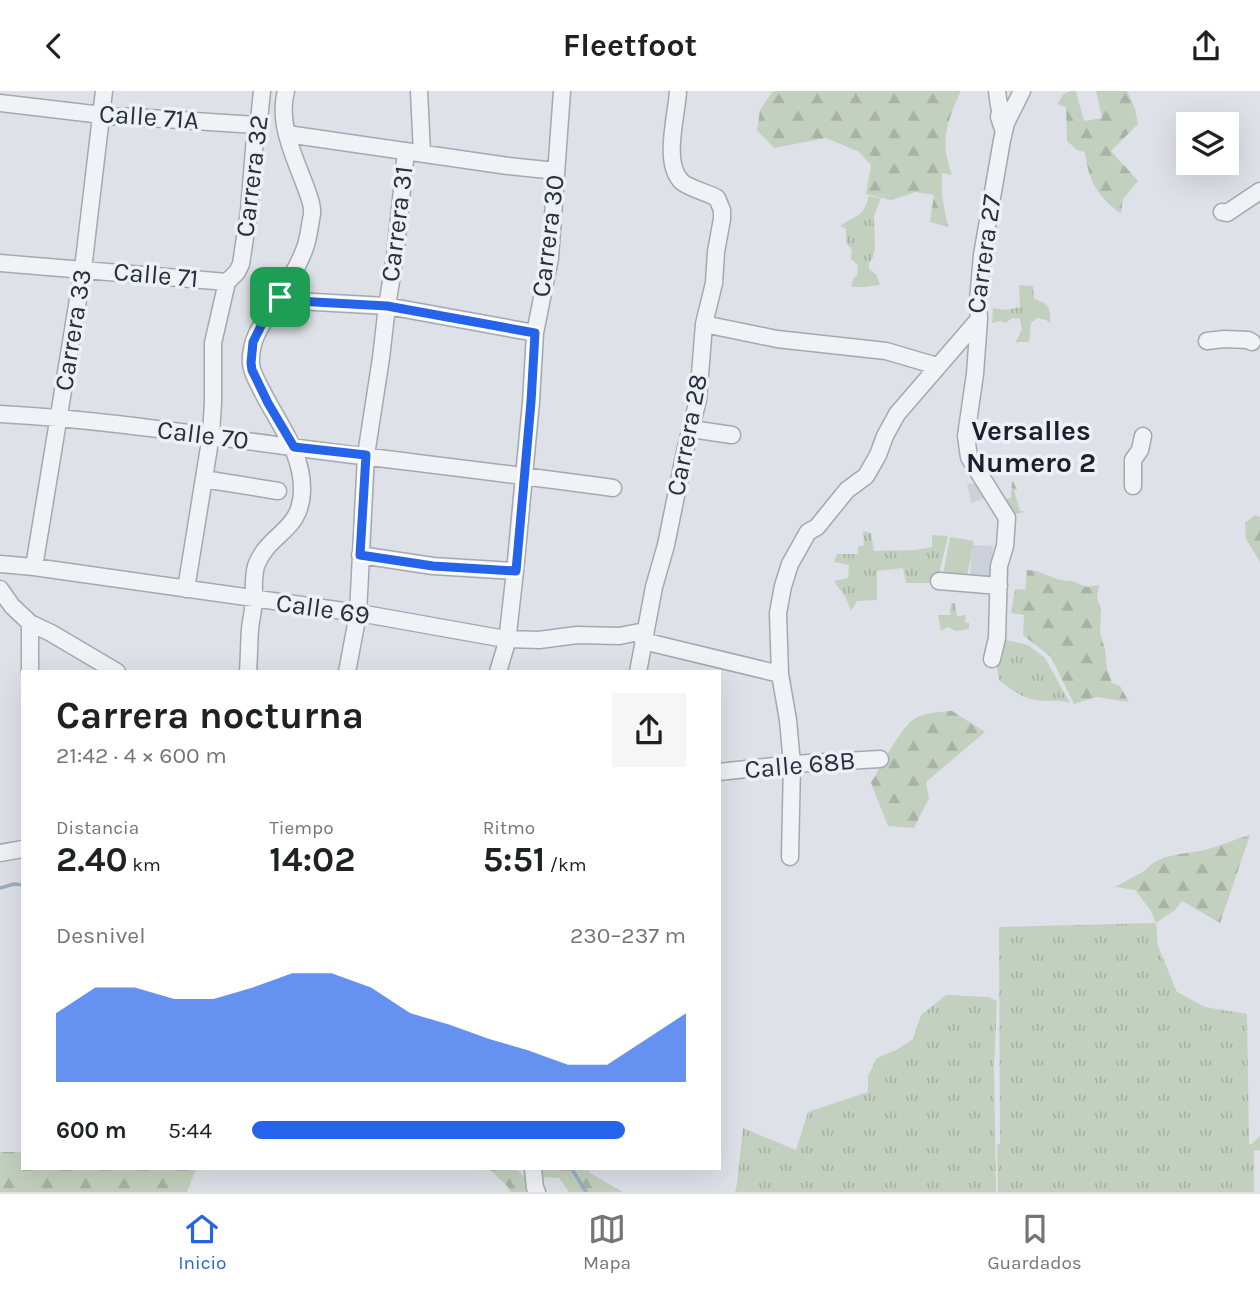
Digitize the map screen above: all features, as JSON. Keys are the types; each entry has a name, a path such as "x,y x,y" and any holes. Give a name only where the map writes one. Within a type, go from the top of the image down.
{"street":[{"name":"Carrera 33","path":"34,567 83,269 104,91"},
{"name":"Carrera 32","path":"186,589 211,435 213,343 227,282 241,264 262,91"},
{"path":"248,670 253,579 257,565 264,552 296,517 302,490 299,462 294,447 268,403 251,363 253,342 306,247 312,209 312,202 287,134 283,112 286,91"},
{"name":"Carrera 31","path":"347,670 358,614 366,455 387,306 414,152 419,91"},
{"name":"Carrera 30","path":"499,670 507,639 516,571 535,333 550,258 562,91"},
{"name":"Carrera 28","path":"638,670 698,400 704,324 714,283 722,219 717,198 683,183 672,162 672,136 678,91"},
{"path":"997,91 1001,107 999,117 1004,131"},
{"name":"Carrera 27","path":"790,857 792,764 780,674 778,614 783,586 790,564 808,532 817,527 847,490 866,476 897,414 979,319 983,244 1004,131 1022,91"},
{"name":"Calle 71A","path":"0,103 102,115 256,125"},
{"path":"287,134 556,171"},
{"path":"1222,212 1227,213 1260,191"},
{"name":"Calle 71","path":"0,263 227,282"},
{"path":"280,297 297,301 387,306 535,333"},
{"path":"979,319 966,436 970,457 1007,518 1005,547 999,566 998,638 992,659"},
{"path":"704,324 777,339 886,351 937,366"},
{"path":"1207,341 1224,339 1252,342"},
{"name":"Calle 70","path":"0,415 59,418 211,435 613,488"},
{"path":"691,429 732,435"},
{"path":"1133,486 1133,460 1140,450 1143,436"},
{"path":"204,479 278,491"},
{"path":"360,555 433,566 516,571"},
{"name":"Calle 69","path":"0,564 358,614 507,639 539,640 577,635 645,636 780,674"},
{"path":"939,581 999,586"},
{"path":"0,589 6,608 114,670"},
{"path":"30,623 30,670"},
{"name":"Calle 68B","path":"721,772 880,759"},
{"path":"0,853 21,849"},
{"path":"533,1170 534,1188 537,1192"}],"shaded area":[{"path":"981,483 985,498 971,503 967,484"},
{"path":"973,545 993,546 991,583 969,581"}],"green space":[{"path":"773,91 961,91 946,137 946,153 952,175 942,173 942,196 948,227 930,222 934,195 916,192 891,200 866,194 871,165 859,152 826,138 774,148 757,130 760,110"},
{"path":"1076,91 1084,121 1102,118 1096,91 1127,91 1135,109 1138,124 1111,151 1138,181 1123,199 1121,214 1106,201 1096,187 1089,172 1085,152 1077,150 1067,141 1066,107 1057,104 1063,95"},
{"path":"869,196 881,198 874,216 875,249 869,264 869,269 876,274 880,285 851,287 858,265 851,259 852,250 846,243 846,229 840,226 861,212"},
{"path":"1019,285 1033,286 1034,299 1046,304 1050,314 1050,323 1037,318 1031,323 1029,342 1016,342 1022,329 1020,319 1012,318 1006,323 992,323 993,308 1006,310 1020,307"},
{"path":"1014,481 1020,511 1024,512 1008,516 999,500 1011,498"},
{"path":"1255,515 1260,517 1260,562 1246,539 1245,523"},
{"path":"863,531 871,533 874,551 932,547 932,535 948,536 937,583 906,583 903,568 877,571 877,600 857,601 851,611 834,581 848,578 849,565 834,562 837,554 858,554 858,547 864,545"},
{"path":"950,537 974,541 966,582 942,580"},
{"path":"1027,570 1087,587 1099,585 1097,598 1101,609 1100,633 1107,669 1112,683 1120,686 1129,702 1096,697 1074,704 1051,657 1023,635 1024,615 1011,613 1015,589 1025,590"},
{"path":"951,603 955,603 957,616 966,615 965,622 969,623 969,629 956,631 948,627 941,631 938,615 950,615"},
{"path":"1002,639 1028,645 1045,658 1070,703 1026,697 999,680 996,661"},
{"path":"952,711 985,732 926,782 929,798 914,828 888,826 871,783 909,723 923,715"},
{"path":"1250,835 1220,923 1182,901 1175,910 1156,923 1151,911 1135,890 1115,887 1159,860 1208,849"},
{"path":"1156,923 1158,946 1177,992 1205,1007 1247,1014 1249,1144 1260,1136 1260,1150 1254,1151 1254,1192 998,1192 999,927"},
{"path":"946,995 988,997 997,1001 994,1065 996,1192 735,1192 743,1128 796,1150 808,1112 868,1092 868,1076 877,1058 913,1039 921,1015"},
{"path":"0,1152 21,1152 21,1170 196,1170 187,1192 0,1192"},
{"path":"490,1170 518,1170 528,1182 531,1192 510,1192"},
{"path":"539,1170 589,1170 590,1173 623,1192 569,1192 559,1178 541,1177"}],"waterway":[{"path":"0,888 21,885"},
{"path":"573,1170 586,1192"}],"district":[{"name":"Versalles Numero 2","path":"1031,446"}],"route":[{"path":"280,297 297,301 409,309 535,333 516,571 433,566 360,555 366,455 294,447 252,370 253,342 280,297"}]}
